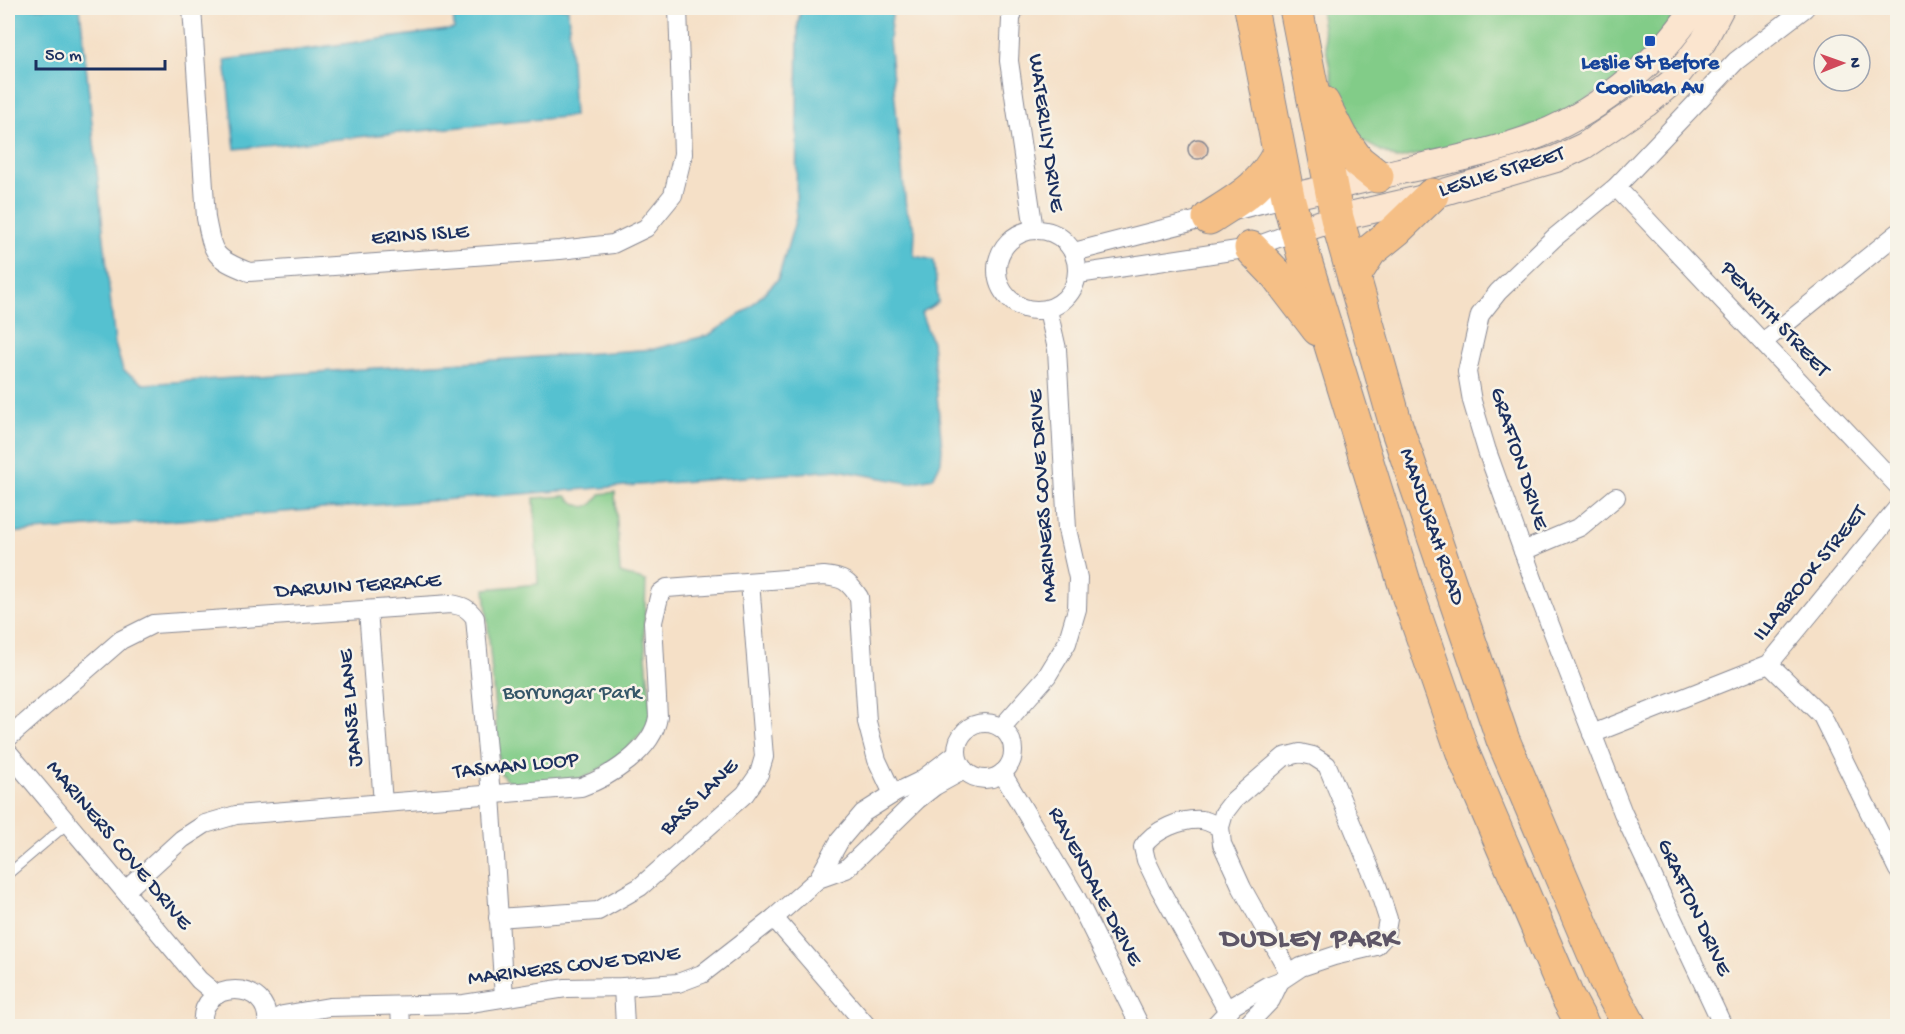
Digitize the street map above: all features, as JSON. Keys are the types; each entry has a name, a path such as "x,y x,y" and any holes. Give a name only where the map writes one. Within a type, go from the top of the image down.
{"highway":[{"name":"MANDURAH ROAD","path":"1251,8 1288,197 1297,231 1408,595 1464,756 1567,996 1583,1026"},
{"name":"MANDURAH ROAD","path":"1296,8 1334,203 1396,425 1503,740 1606,982 1630,1026"},
{"path":"1309,77 1341,138 1358,161 1377,176"},
{"path":"1209,218 1256,186 1270,171 1279,153"},
{"path":"1354,276 1370,251 1396,230 1432,195"},
{"path":"1251,248 1276,274 1331,348"}],"street":[{"name":"ERINS ISLE","path":"192,8 206,218 212,248 227,264 249,272 560,250 613,244 646,228 673,195 682,154 678,8"},
{"name":"WATERLILY DRIVE","path":"1014,8 1011,20 1009,61 1034,230"},
{"name":"LESLIE STREET","path":"1297,231 1334,203 1377,176 1505,146 1560,126 1584,112 1639,71 1677,32 1694,8"},
{"name":"LESLIE STREET","path":"1288,197 1334,203 1432,195 1556,159 1612,129 1672,82 1702,42 1721,8"},
{"name":"GRAFTON DRIVE","path":"1723,1026 1623,813 1592,734 1487,451 1472,401 1467,372 1480,315 1498,292 1554,238 1616,187 1736,61 1805,8"},
{"name":"PENRITH STREET","path":"1616,187 1898,486"},
{"path":"1074,252 1288,197"},
{"path":"1034,230 1052,232 1067,242 1074,252 1078,274 1073,289 1063,302 1048,309 1032,311 1016,305 1004,293 997,278 998,261 1005,245 1018,234 1034,230"},
{"path":"1078,274 1251,248 1297,231"},
{"path":"1763,342 1898,233"},
{"name":"MARINERS COVE DRIVE","path":"1002,727 1047,676 1067,644 1077,609 1078,578 1067,529 1057,349 1048,309"},
{"path":"1523,550 1580,527 1616,497"},
{"name":"ILLABROOK STREET","path":"1592,734 1769,664 1898,507"},
{"name":"TASMAN LOOP","path":"125,891 182,839 205,824 236,815 581,787 597,781 624,764 647,742 656,728 658,717 653,622 660,593 667,588 824,576 838,577 850,584 859,597 867,722 877,760 893,794"},
{"name":"BASS LANE","path":"498,918 598,911 640,887 745,794 759,774 764,757 750,582"},
{"name":"DARWIN TERRACE","path":"8,738 121,639 153,624 451,604 468,609 475,618 504,997"},
{"name":"JANSZ LANE","path":"368,610 383,803"},
{"path":"1769,664 1822,716 1898,870"},
{"path":"987,723 1002,727 1013,749 1011,761 1002,773 988,779 977,778 964,770 957,753 961,735 974,725 987,723"},
{"name":"MARINERS COVE DRIVE","path":"8,752 199,980 217,994"},
{"name":"MARINERS COVE DRIVE","path":"267,1024 283,1015 329,1007 464,1004 566,988 623,987 678,982 702,974 774,918 818,879 840,840 863,813 893,794 920,781 957,753"},
{"path":"1214,1026 1234,1005 1285,978 1301,967 1376,946 1385,936 1388,919 1377,885 1327,765 1313,756 1300,753 1284,757 1234,800 1224,813 1220,827 1222,844 1285,978"},
{"name":"MARINERS COVE DRIVE","path":"818,879 846,869 917,800 935,786 964,770"},
{"name":"RAVENDALE DRIVE","path":"1002,773 1076,897 1140,1026"},
{"path":"1220,827 1204,820 1189,820 1164,830 1147,840 1143,847 1146,860 1160,890 1228,1012"},
{"path":"774,918 867,1026"},
{"path":"1246,1026 1270,1000 1285,978"},
{"path":"623,987 625,1026"},
{"path":"203,1026 204,1010 210,1001 217,994 236,989 255,996 266,1012 267,1024"},
{"path":"400,1006 400,1026"}],"lane":[{"path":"8,874 67,824"}],"green space":[{"path":"1320,8 1681,8 1634,68 1562,116 1502,137 1397,159 1360,139 1343,115 1332,78"},
{"name":"Borrungar Park","path":"615,492 620,573 646,581 644,634 651,711 648,727 619,757 590,775 579,779 515,784 505,779 500,772 485,589 538,584 534,498 566,496 584,507 592,504 600,494"}],"water":[{"path":"8,8 80,8 115,344 123,370 144,384 654,349 709,335 747,310 778,279 796,218 798,23 801,8 893,8 889,40 906,208 915,230 914,256 934,260 938,302 921,313 932,342 942,448 941,462 933,478 909,483 838,470 8,533"},
{"path":"453,8 568,8 574,116 235,149 225,60 454,29"}],"building":[{"path":"1198,139 1205,142 1208,149 1205,156 1198,159 1191,156 1188,149 1191,142"}],"place":[{"name":"Leslie St Before Coolibah Av","path":"1650,41"}],"district":[{"name":"DUDLEY PARK","path":"1310,940"}]}
